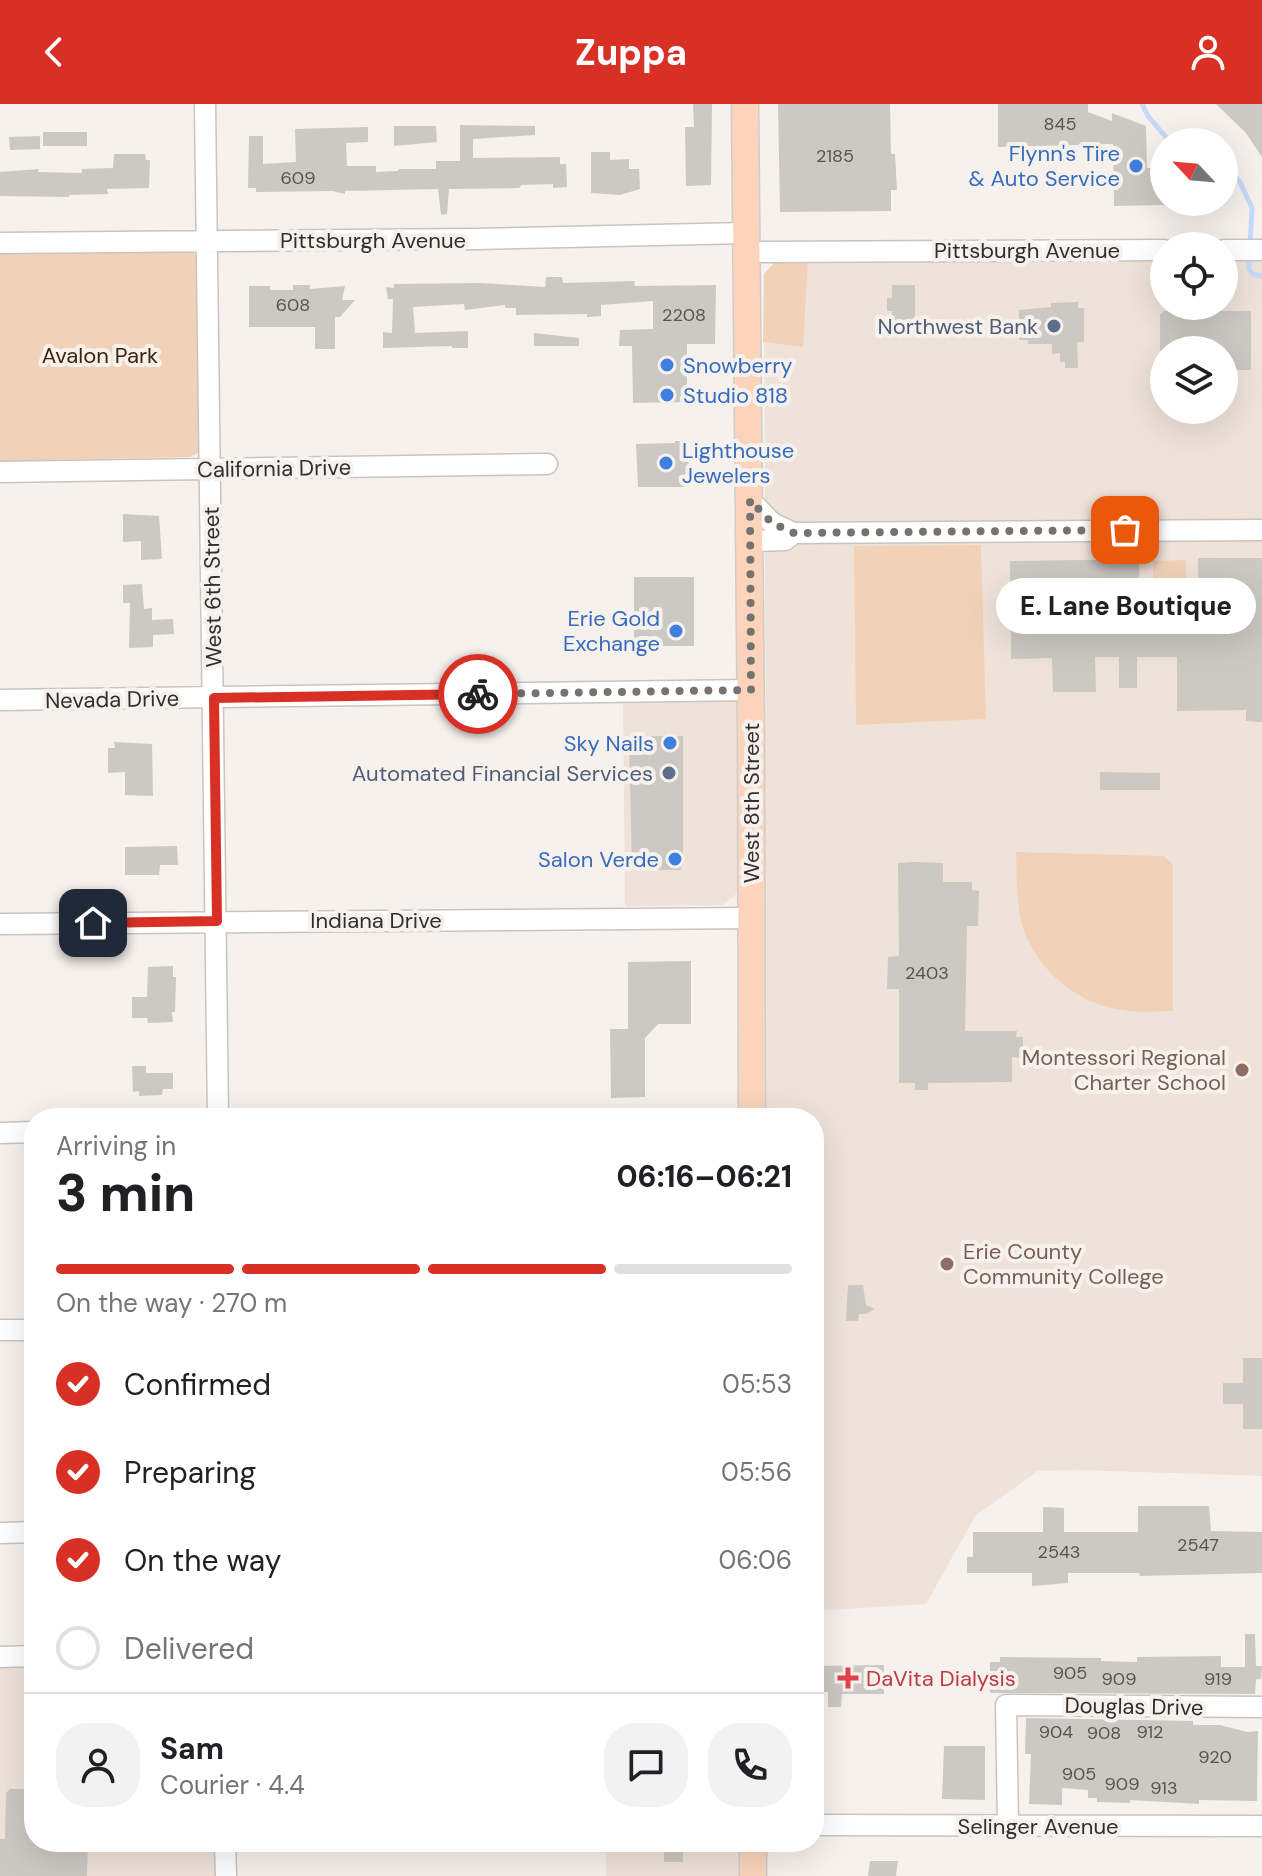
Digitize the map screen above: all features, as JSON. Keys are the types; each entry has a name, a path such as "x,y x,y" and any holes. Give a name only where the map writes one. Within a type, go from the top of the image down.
{"main road":[{"name":"West 8th Street","path":"745,104 752,1108"},
{"path":"753,1852 753,1876"}],"street":[{"name":"West 6th Street","path":"205,104 218,1108"},
{"name":"Pittsburgh Avenue","path":"0,243 746,242 1150,250"},
{"path":"1238,250 1262,250"},
{"name":"California Drive","path":"0,472 547,464"},
{"path":"750,500 772,523 794,533 1262,530"},
{"path":"750,541 785,540 794,533"},
{"name":"Nevada Drive","path":"0,700 751,690"},
{"name":"Indiana Drive","path":"0,924 751,918"},
{"path":"0,1133 24,1132"},
{"path":"0,1330 24,1330"},
{"path":"0,1533 24,1532"},
{"path":"0,1657 24,1656"},
{"name":"Douglas Drive","path":"1008,1826 1006,1705 1262,1707"},
{"name":"Selinger Avenue","path":"824,1825 1262,1826"},
{"path":"225,1852 226,1876"}],"shaded area":[{"path":"1150,257 1150,320 1238,320 1238,257 1262,257 1262,1476 1038,1471 976,1515 926,1604 824,1610 824,1108 767,1108 764,274 775,262"},
{"path":"740,698 738,893 722,905 625,906 623,699"},
{"path":"24,1664 24,1852 215,1852 215,1876 0,1876 0,1665"},
{"path":"606,1852 742,1852 742,1876 606,1876"}],"green space":[{"name":"Avalon Park","path":"190,249 197,257 200,290 198,453 190,457 0,461 0,252"},
{"path":"808,261 803,347 763,342 764,274 775,262"},
{"path":"981,545 986,719 856,725 854,546"},
{"path":"1186,560 1187,602 1153,602 1153,561"},
{"path":"1016,852 1164,856 1173,865 1173,1011 1111,1008 1081,996 1054,976 1034,951 1021,921"}],"building":[{"path":"693,104 712,104 711,185 686,186 685,127 694,127"},
{"path":"778,104 890,104 891,154 895,154 897,190 891,190 891,211 780,212"},
{"path":"998,104 1088,104 1088,112 1112,121 1112,113 1146,126 1150,205 1114,206 1113,144 998,147"},
{"path":"1216,104 1262,104 1262,157 1246,133"},
{"path":"460,125 535,126 535,135 473,139 473,158 560,157 560,164 566,164 567,187 553,188 553,184 449,189 447,214 441,215 438,189 345,191 345,194 333,191 256,192 256,188 248,188 249,136 263,136 263,164 296,162 295,129 368,127 368,142 346,143 347,166 376,166 376,172 398,171 436,169 436,161 460,161"},
{"path":"394,126 436,126 437,142 394,146"},
{"path":"43,132 87,132 87,146 43,146"},
{"path":"40,136 40,149 10,150 9,137"},
{"path":"591,152 610,152 610,160 629,159 629,169 639,169 640,189 620,195 591,193"},
{"path":"114,154 145,154 146,160 150,160 149,188 107,189 108,194 69,197 0,196 0,172 39,169 38,172 82,173 82,169 113,168"},
{"path":"546,277 562,277 563,283 635,281 634,286 716,285 715,344 687,344 687,402 633,403 632,346 619,346 620,330 653,329 653,301 601,305 601,316 587,317 587,314 516,315 516,308 505,308 505,305 465,310 464,304 413,307 415,333 468,331 468,348 383,348 383,332 392,333 393,299 388,299 386,287 394,288 394,284 480,283 545,287"},
{"path":"293,285 310,285 310,289 345,286 342,300 355,300 340,317 335,317 335,349 315,349 315,327 249,327 249,286 293,290"},
{"path":"892,285 915,285 915,334 892,334 892,311 887,311 887,298 892,298"},
{"path":"1078,302 1078,308 1084,308 1084,342 1077,342 1078,368 1065,368 1065,362 1060,362 1060,353 1052,354 1052,344 1028,344 1028,340 1019,340 1019,310 1051,307 1051,303"},
{"path":"1238,311 1251,311 1251,370 1238,370 1238,336 1160,336 1160,320 1238,320"},
{"path":"534,333 579,338 579,346 534,346"},
{"path":"689,441 688,487 638,487 636,444"},
{"path":"123,514 159,516 162,559 141,560 141,541 123,542"},
{"path":"1198,558 1262,558 1262,722 1246,721 1246,710 1177,711 1177,657 1137,657 1137,688 1119,688 1119,657 1095,657 1096,692 1053,692 1052,658 1011,659 1010,561 1139,559 1140,615 1161,615 1199,614"},
{"path":"634,577 694,577 694,646 662,646 661,639 634,640"},
{"path":"142,584 144,609 152,608 152,620 173,619 174,634 153,635 153,647 129,648 130,603 123,603 123,585"},
{"path":"629,736 683,736 681,870 635,870 632,866"},
{"path":"114,742 152,744 153,796 125,795 125,772 108,773 108,748 115,748"},
{"path":"1100,772 1160,773 1160,790 1100,790"},
{"path":"177,846 178,865 160,865 159,875 125,875 125,847"},
{"path":"898,863 943,863 943,882 972,882 972,890 979,891 978,926 967,926 965,1031 1017,1031 1016,1037 1023,1037 1023,1058 1012,1057 1012,1082 928,1083 928,1090 915,1090 915,1083 899,1083 899,989 887,989 888,957 899,956"},
{"path":"691,961 691,1024 658,1024 645,1038 645,1097 611,1098 610,1029 628,1029 628,962"},
{"path":"173,966 173,977 176,977 173,1022 148,1023 147,1018 132,1018 132,997 147,997 148,967"},
{"path":"132,1066 146,1066 146,1073 173,1073 173,1089 163,1089 162,1095 139,1096 139,1091 133,1092"},
{"path":"848,1285 863,1285 866,1305 875,1309 859,1314 858,1321 846,1321"},
{"path":"1243,1358 1262,1358 1262,1429 1243,1429 1243,1404 1223,1404 1223,1383 1243,1383"},
{"path":"1138,1506 1209,1506 1211,1531 1262,1532 1262,1573 1140,1576 1139,1573 1068,1573 1068,1583 1032,1586 1032,1573 967,1573 967,1557 973,1557 973,1532 1043,1532 1043,1507 1064,1508 1064,1532 1138,1532"},
{"path":"1245,1634 1255,1634 1256,1666 1262,1666 1261,1679 1256,1679 1255,1694 990,1693 990,1662 1000,1662 1000,1657 1101,1658 1101,1661 1137,1662 1137,1657 1221,1656 1221,1667 1245,1667"},
{"path":"884,1665 884,1694 842,1694 841,1707 828,1707 828,1692 824,1692 824,1666"},
{"path":"1026,1718 1193,1721 1193,1725 1220,1725 1247,1732 1258,1731 1257,1801 1199,1800 1199,1804 1130,1800 1130,1803 1097,1802 1097,1798 1088,1798 1088,1790 1062,1788 1062,1805 1029,1804 1031,1754 1025,1754"},
{"path":"944,1746 985,1746 985,1800 942,1799"},
{"path":"10,1789 24,1789 24,1852 88,1852 87,1876 0,1876 0,1839 5,1839 6,1793"},
{"path":"664,1852 683,1852 683,1862 664,1862"},
{"path":"870,1861 898,1861 896,1876 868,1876"}],"waterway":[{"path":"1142,104 1158,128"},
{"path":"1238,180 1252,208 1250,246"},
{"path":"1249,256 1249,269 1253,274 1262,276"}],"way so far":[{"path":"478,694 751,690 750,500 772,523 794,533 1125,530"}],"place":[{"name":"Flynn's Tire & Auto Service","path":"1136,166"},
{"name":"Northwest Bank","path":"1054,326"},
{"name":"Snowberry","path":"667,365"},
{"name":"Studio 818","path":"667,395"},
{"name":"Lighthouse Jewelers","path":"666,463"},
{"name":"E. Lane Boutique","path":"1125,530"},
{"name":"Erie Gold Exchange","path":"676,631"},
{"name":"Sky Nails","path":"670,743"},
{"name":"Automated Financial Services","path":"669,773"},
{"name":"Salon Verde","path":"675,859"},
{"name":"Montessori Regional Charter School","path":"1242,1070"},
{"name":"Erie County Community College","path":"947,1264"},
{"name":"DaVita Dialysis","path":"848,1678"}],"route":[{"path":"93,923 217,921 214,698 478,694"}]}
